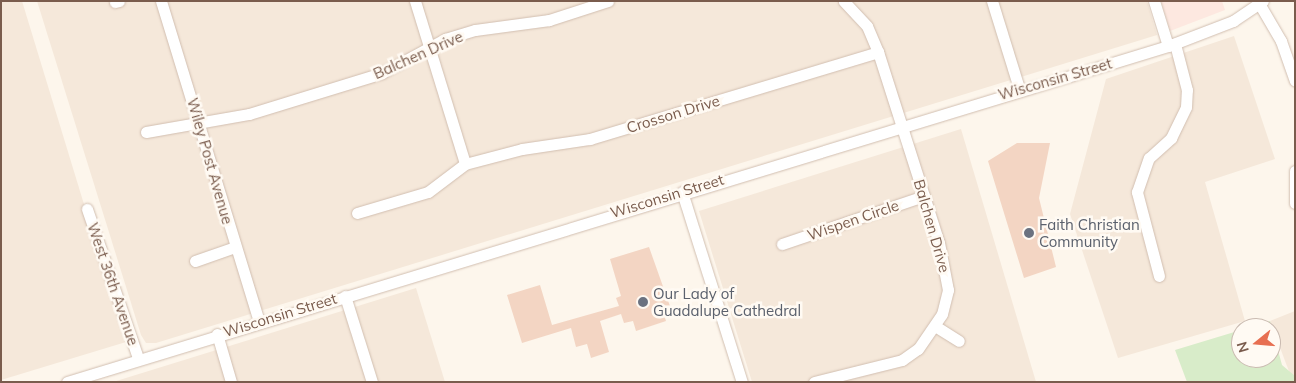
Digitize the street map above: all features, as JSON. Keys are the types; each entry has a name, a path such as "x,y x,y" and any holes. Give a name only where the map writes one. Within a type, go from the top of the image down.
{"street":[{"name":"Wiley Post Avenue","path":"161,1 259,321"},
{"path":"357,213 428,192 465,164 415,1"},
{"name":"Balchen Drive","path":"146,132 176,124 200,125 249,114 382,73 429,47 475,30 549,20 608,1"},
{"name":"Balchen Drive","path":"814,382 902,360 918,350 935,326 948,290 939,243 878,52 867,26 844,1"},
{"path":"992,1 1019,88"},
{"path":"1154,1 1187,90 1186,107 1171,138 1149,158 1136,192 1159,276"},
{"path":"1261,3 1280,41 1295,81"},
{"name":"Wisconsin Street","path":"67,382 138,358 1019,88 1171,45 1233,21 1261,3"},
{"name":"Crosson Drive","path":"465,164 522,149 590,139 878,52"},
{"path":"1295,171 1295,203"},
{"path":"682,192 742,382"},
{"name":"Wispen Circle","path":"782,244 924,196"},
{"name":"West 36th Avenue","path":"87,209 138,358"},
{"path":"195,261 235,247"},
{"path":"345,296 372,382"},
{"path":"935,326 959,341"},
{"path":"217,334 232,382"}],"shaded area":[{"path":"1,1 22,1 126,342 1,380"},
{"path":"37,1 1147,1 1157,35 156,343 146,343 141,335"},
{"path":"1161,1 1222,1 1225,10 1170,31"},
{"path":"1234,36 1275,159 1205,182 1244,318 1231,318 1231,325 1118,358 1070,214 1106,79"},
{"path":"961,129 1036,382 752,382 699,211"},
{"path":"416,288 445,382 113,382"},
{"path":"1295,311 1295,382 1293,382 1281,350 1281,318 1278,318"}],"green space":[{"path":"1231,333 1231,368 1281,368 1281,361 1282,365 1295,376 1295,382 1187,382 1175,350"}],"building":[{"name":"Faith Christian Community","path":"1017,143 1050,143 1039,198 1056,267 1024,278 988,161"},
{"name":"Our Lady of Guadalupe Cathedral","path":"649,247 671,309 663,312 666,321 636,331 633,321 624,323 621,314 600,321 609,352 591,358 587,344 576,347 571,328 522,343 507,295 540,285 552,325 619,306 616,298 621,296 610,259"}],"place":[{"name":"Faith Christian Community","path":"1029,233"},
{"name":"Our Lady of Guadalupe Cathedral","path":"643,302"}]}
